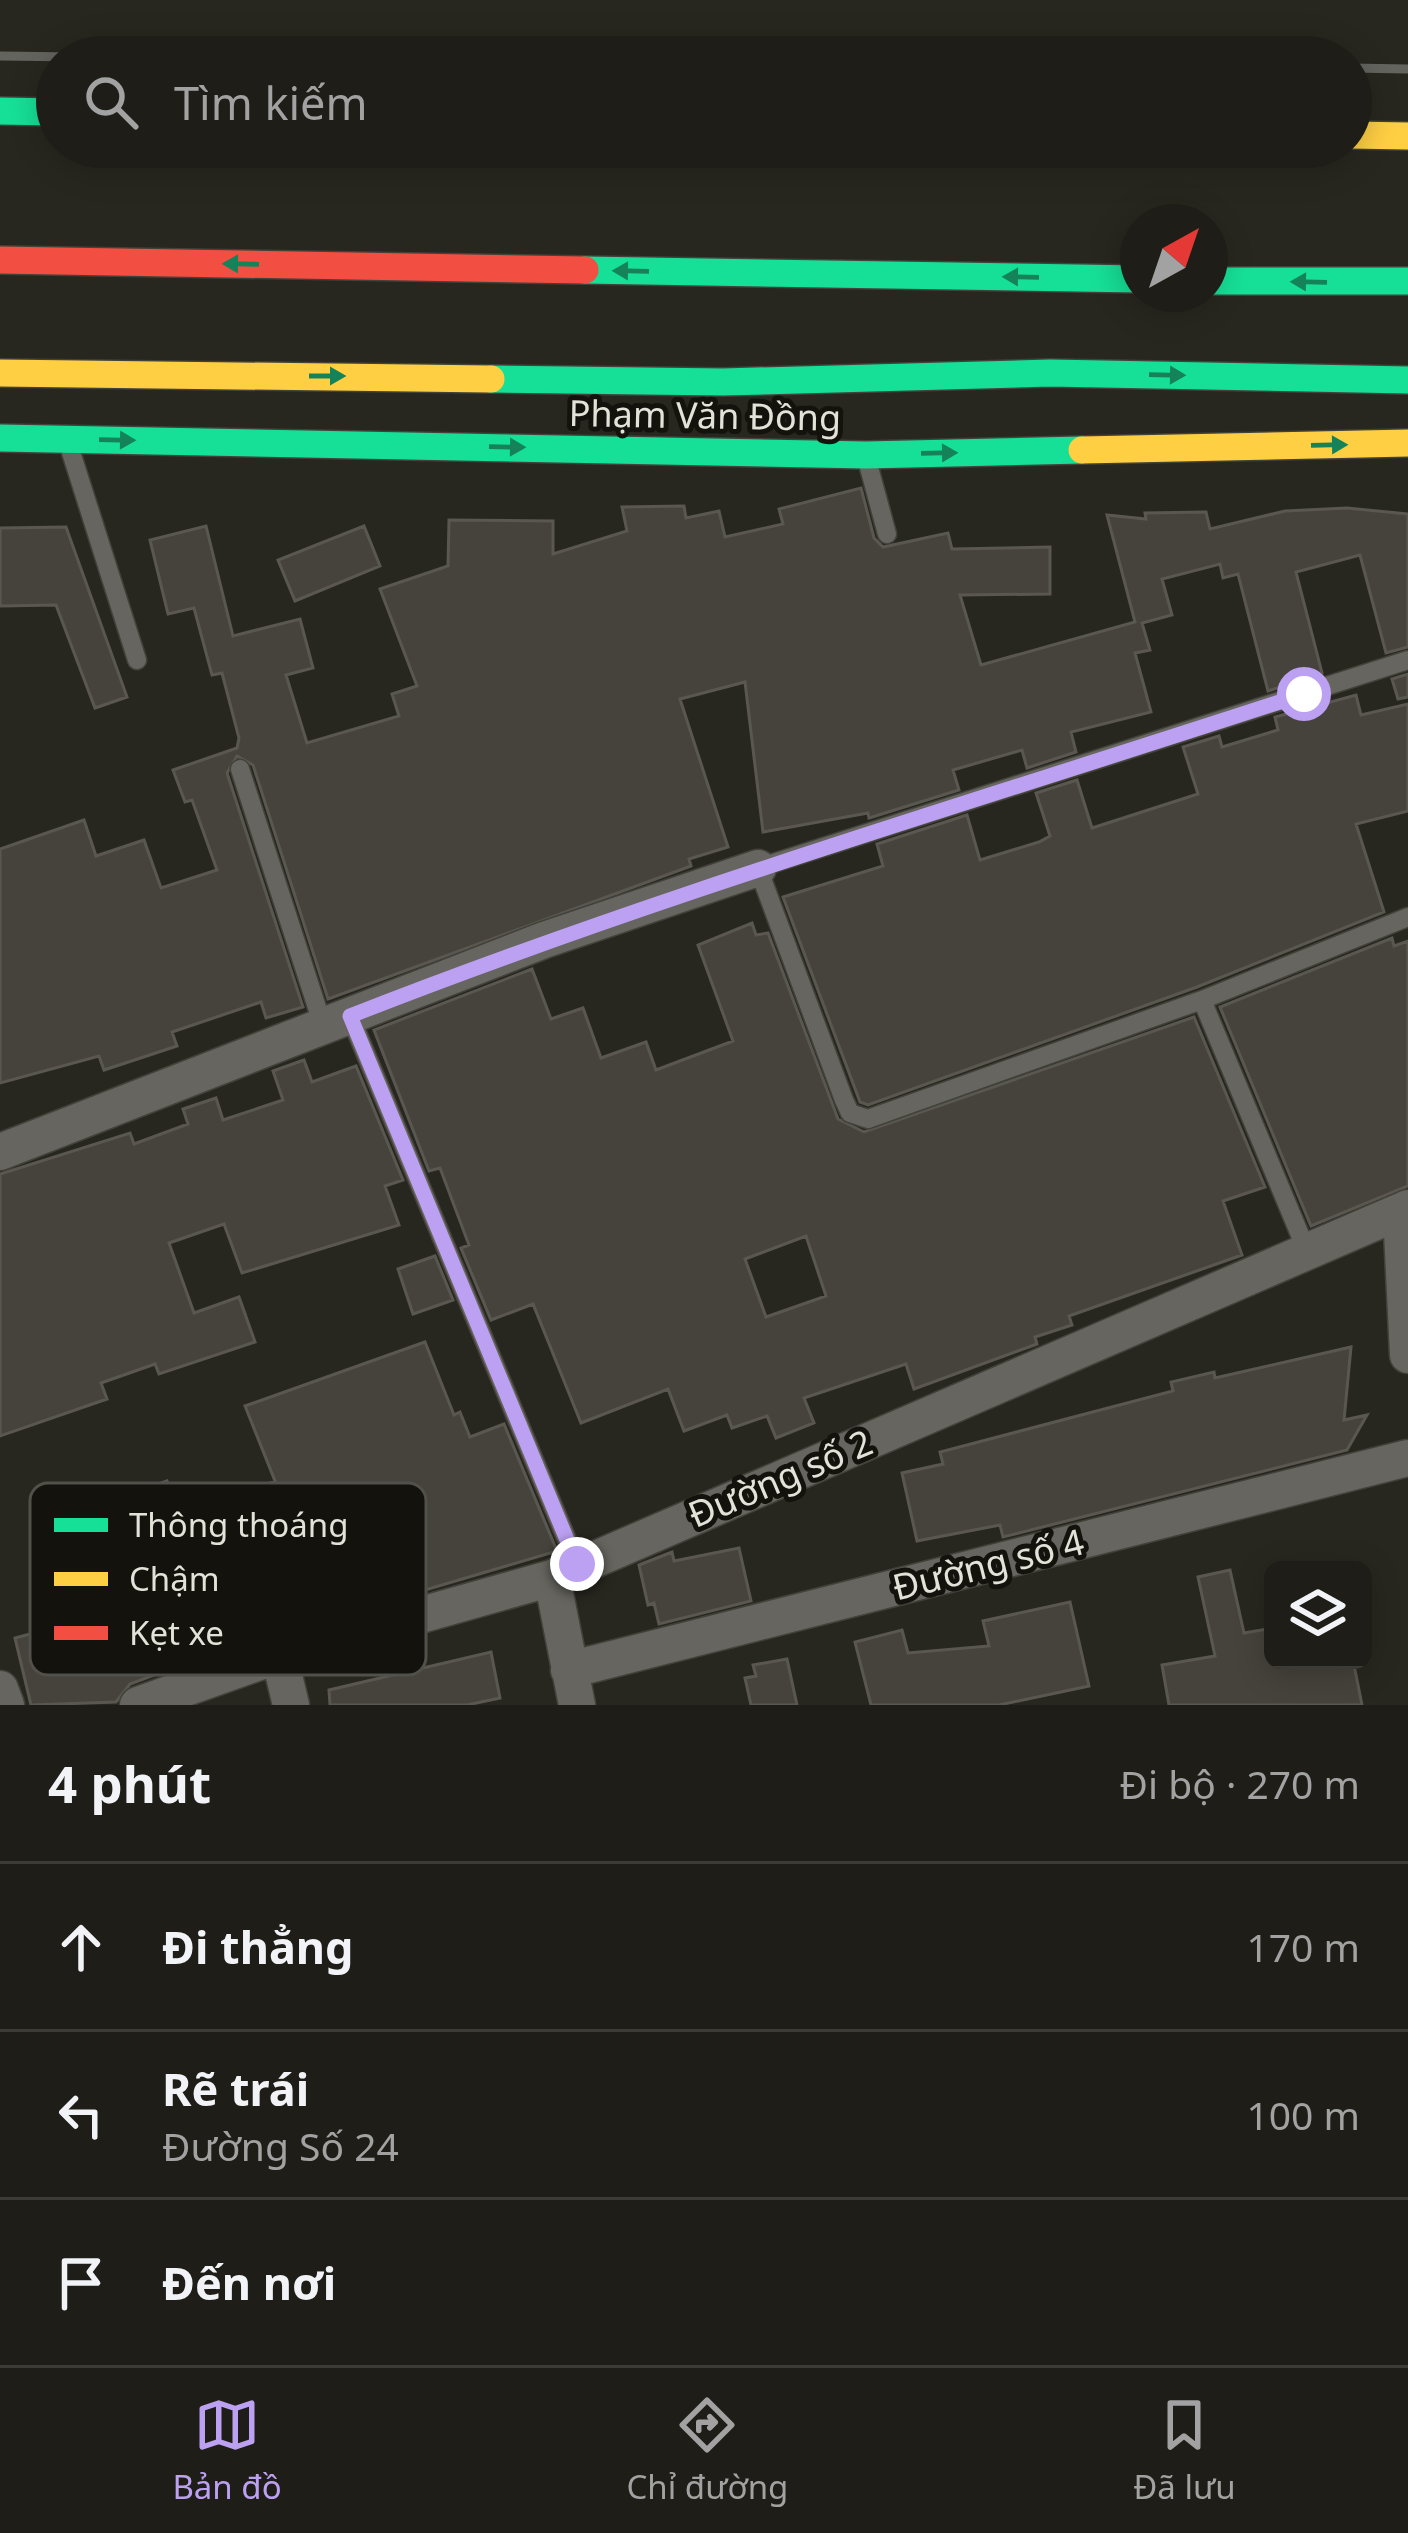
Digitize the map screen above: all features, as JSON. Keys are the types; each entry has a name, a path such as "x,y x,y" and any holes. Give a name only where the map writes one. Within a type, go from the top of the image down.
{"main road":[{"path":"0,111 36,112"},
{"path":"1372,135 1408,136"},
{"path":"0,260 1120,279"},
{"path":"1228,280 1408,281"},
{"name":"Phạm Văn Đồng","path":"0,373 723,382 1050,373 1408,380"},
{"name":"Phạm Văn Đồng","path":"0,438 866,455 1408,443"}],"street":[{"path":"0,1152 544,940 758,868"},
{"path":"1404,1210 1408,1355"},
{"name":"Đường số 2","path":"426,1611 565,1571 1404,1210"},
{"name":"Đường số 4","path":"573,1687 1408,1458"},
{"path":"565,1571 573,1687"},
{"name":"Đường số 2","path":"138,1705 221,1675"},
{"path":"284,1675 291,1705"},
{"path":"0,1690 6,1705"}],"lane":[{"path":"67,439 137,660"},
{"path":"866,455 887,534"},
{"path":"1408,660 758,868 844,1100 859,1118 1202,1000 1408,917"},
{"path":"240,769 336,1021 565,1571"},
{"path":"1202,1000 1308,1254"}],"building":[{"path":"861,488 874,538 883,547 948,533 952,549 1050,547 1050,594 960,595 981,665 1135,622 1107,515 1146,519 1145,513 1206,512 1210,529 1285,511 1347,508 1408,514 1408,647 1386,653 1360,555 1296,572 1322,673 1268,691 1238,574 1223,578 1220,564 1162,579 1172,615 1142,623 1150,650 1135,653 1151,712 1071,732 1076,752 1027,768 1022,750 953,770 959,790 869,818 868,813 763,832 745,682 680,699 728,847 689,859 691,866 328,999 253,765 237,756 227,773 303,1007 266,1018 261,1002 172,1032 177,1046 104,1070 99,1056 0,1083 0,849 84,820 96,856 144,840 161,888 217,870 192,800 185,802 173,770 237,748 239,738 222,673 212,675 194,608 168,614 150,540 206,526 233,636 300,619 313,668 286,675 307,743 399,716 392,694 417,686 380,589 448,566 449,520 553,521 553,554 627,531 622,507 684,506 686,518 719,511 725,537 783,524 779,509"},
{"path":"364,526 380,566 295,601 278,560"},
{"path":"66,527 127,697 95,708 56,605 0,606 0,528"},
{"path":"1408,674 1408,697 1398,699 1392,679"},
{"path":"1356,695 1361,715 1408,704 1408,811 1356,824 1384,912 1197,987 868,1105 860,1102 783,897 883,866 877,844 967,815 980,860 1039,842 1050,836 1036,793 1077,780 1092,828 1198,794 1183,747 1219,736 1222,747 1278,730 1275,717"},
{"path":"752,923 756,935 768,933 838,1119 864,1132 1194,1017 1265,1187 1223,1201 1242,1255 1069,1316 1072,1325 1035,1337 1037,1344 914,1389 906,1364 804,1398 814,1423 776,1438 767,1416 732,1428 727,1415 684,1431 668,1389 581,1423 533,1304 491,1320 461,1248 469,1245 440,1168 429,1171 374,1030 532,969 551,1019 583,1008 601,1058 646,1042 656,1070 733,1041 698,945","holes":["806,1236 826,1296 766,1317 745,1259"]},
{"path":"1392,938 1394,946 1408,941 1408,1186 1311,1226 1220,1007"},
{"path":"304,1060 312,1082 356,1066 403,1180 385,1186 399,1225 242,1273 224,1224 169,1243 194,1313 239,1297 255,1342 159,1374 155,1364 101,1383 107,1399 0,1436 0,1174 130,1133 134,1144 188,1124 183,1109 216,1098 223,1120 283,1100 273,1071"},
{"path":"435,1256 453,1300 413,1314 398,1269"},
{"path":"425,1342 454,1415 460,1412 470,1437 504,1424 557,1551 426,1590 426,1483 270,1483 275,1481 245,1406"},
{"path":"1351,1347 1344,1420 1367,1415 1347,1450 1003,1537 1000,1525 917,1541 902,1473 943,1464 940,1452 1173,1391 1171,1382 1214,1372 1215,1378"},
{"path":"739,1548 751,1601 659,1624 654,1603 648,1605 639,1565 672,1552 674,1561"},
{"path":"1230,1570 1244,1633 1264,1630 1264,1669 1355,1669 1362,1705 1169,1705 1162,1665 1215,1656 1198,1577"},
{"path":"1070,1602 1089,1686 999,1705 871,1705 855,1642 902,1630 908,1653 989,1646 983,1621"},
{"path":"30,1634 30,1675 154,1675 130,1684 116,1702 31,1705 15,1638"},
{"path":"491,1652 500,1698 467,1705 330,1705 329,1690 393,1675 426,1675 426,1667"},
{"path":"787,1659 797,1705 751,1705 745,1678 756,1676 753,1665"}],"railway":[{"path":"0,56 36,56"},
{"path":"1372,68 1408,69"}],"traffic: fast":[{"path":"0,111 36,112"},
{"path":"585,270 1120,279"},
{"path":"1228,281 1408,281"},
{"path":"491,379 723,382 1050,373 1408,380"},
{"path":"0,438 866,455 1082,450"}],"traffic: slow":[{"path":"1372,135 1408,136"},
{"path":"0,373 491,379"},
{"path":"1082,450 1408,443"}],"traffic: jam":[{"path":"0,260 585,270"}],"route":[{"path":"577,1564 350,1016 544,940 802,852 1304,694"}]}
